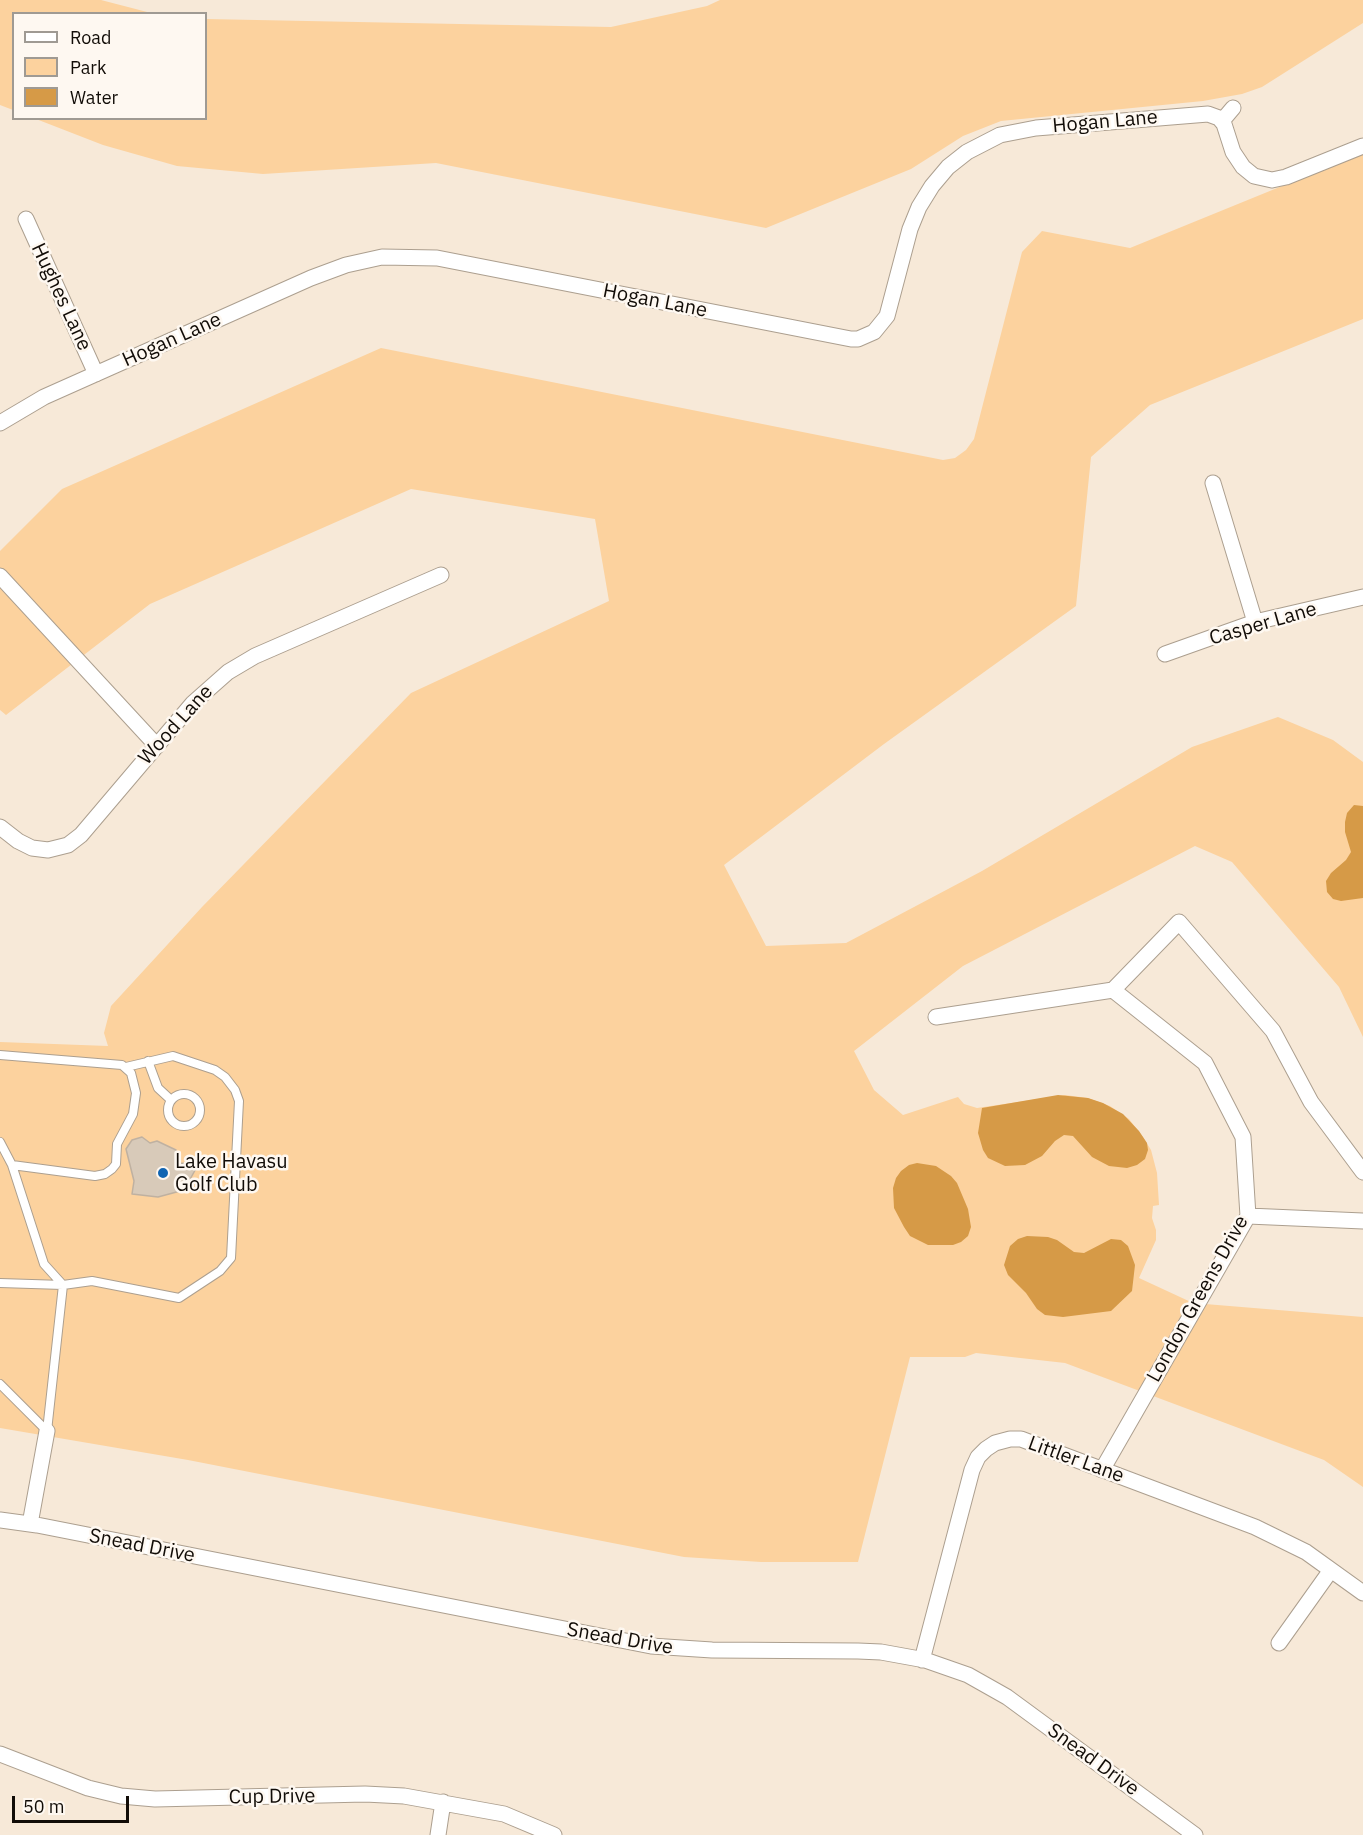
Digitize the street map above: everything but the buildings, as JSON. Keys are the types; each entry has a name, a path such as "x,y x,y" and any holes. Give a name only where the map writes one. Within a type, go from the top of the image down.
{"street":[{"path":"1233,108 1222,121 1227,130 1234,156 1240,165 1251,174 1264,179 1286,177 1363,146"},
{"name":"Hogan Lane","path":"0,423 29,405 328,270 364,260 400,256 437,258 858,339 874,332 887,316 909,229 925,196 948,167 977,146 1012,132 1036,128 1204,114 1214,115 1222,121"},
{"name":"Hughes Lane","path":"26,219 96,374"},
{"path":"1213,483 1255,622"},
{"name":"Wood Lane","path":"0,827 18,841 32,848 48,850 68,845 81,835 203,691 241,663 441,575"},
{"path":"0,576 157,746"},
{"name":"Casper Lane","path":"1164,654 1255,622 1363,597"},
{"path":"936,1017 1113,990 1179,922 1273,1031 1311,1102 1363,1172"},
{"name":"London Greens Drive","path":"1102,1470 1248,1216 1243,1137 1205,1063 1113,990"},
{"path":"1248,1216 1363,1221"},
{"path":"30,1524 47,1431"},
{"name":"Littler Lane","path":"922,1660 972,1470 983,1451 1002,1440 1021,1439 1272,1535 1306,1552 1363,1593"},
{"name":"Snead Drive","path":"0,1520 651,1646 712,1650 881,1652 922,1660 968,1676 1007,1697 1196,1835"},
{"path":"1279,1643 1331,1570"},
{"name":"Cup Drive","path":"0,1754 88,1788 138,1798 365,1794 404,1796 504,1814 554,1835"},
{"path":"438,1835 443,1802"}],"lane":[{"path":"0,1055 126,1067 173,1056 208,1067 225,1077 239,1101 231,1258 220,1271 179,1298 92,1281 63,1285 0,1283"},
{"path":"148,1061 156,1085 171,1100"},
{"path":"12,1165 95,1176 103,1175 112,1169 117,1160 117,1143 133,1114 135,1104 136,1093 131,1073 126,1067"},
{"path":"182,1094 194,1096 201,1107 198,1120 187,1126 175,1123 168,1112 171,1100 182,1094"},
{"path":"0,1142 12,1165 44,1264 63,1285 47,1431"},
{"path":"0,1384 47,1431"}],"green space":[{"path":"0,0 101,0 147,12 12,12 12,110 0,105"},
{"path":"720,0 1363,0 1363,23 1262,87 1242,94 1203,101 1001,121 963,136 911,169 766,228 436,163 263,174 177,166 103,145 39,120 207,120 207,19 611,27 707,6"},
{"path":"1363,153 1363,319 1150,405 1091,457 1076,606 884,744 724,865 766,946 846,943 982,871 1192,747 1278,717 1333,740 1363,762 1363,1037 1339,987 1232,862 1195,846 963,966 854,1051 874,1090 903,1115 958,1097 964,1104 977,1108 1065,1095 1088,1098 1110,1106 1129,1119 1143,1137 1151,1150 1157,1173 1159,1205 1153,1206 1152,1218 1156,1240 1139,1278 1193,1303 1363,1317 1363,1487 1324,1460 1065,1363 976,1353 965,1357 910,1357 858,1562 761,1562 684,1557 188,1460 0,1428 0,1042 108,1046 104,1033 111,1006 202,907 411,693 609,601 595,519 411,489 150,604 6,715 0,710 0,551 62,489 381,348 943,460 955,458 966,450 974,439 1022,252 1042,231 1130,248"}],"water":[{"path":"1354,805 1363,806 1363,898 1341,901 1333,899 1327,892 1326,881 1351,852 1345,832 1345,822 1347,813"},
{"path":"1058,1095 1088,1098 1123,1114 1147,1143 1148,1150 1145,1159 1127,1168 1109,1166 1092,1157 1073,1136 1064,1135 1055,1141 1042,1156 1025,1165 1005,1166 988,1158 978,1133 982,1108"},
{"path":"917,1163 936,1166 957,1183 968,1209 971,1227 968,1236 961,1242 953,1245 928,1245 910,1236 904,1227 894,1208 893,1188 901,1171"},
{"path":"1027,1236 1048,1237 1057,1240 1074,1252 1084,1253 1111,1239 1121,1240 1128,1246 1135,1265 1132,1291 1111,1311 1063,1317 1045,1315 1008,1275 1004,1265 1010,1246 1018,1239"}],"place":[{"name":"Lake Havasu Golf Club","path":"163,1173"}]}
